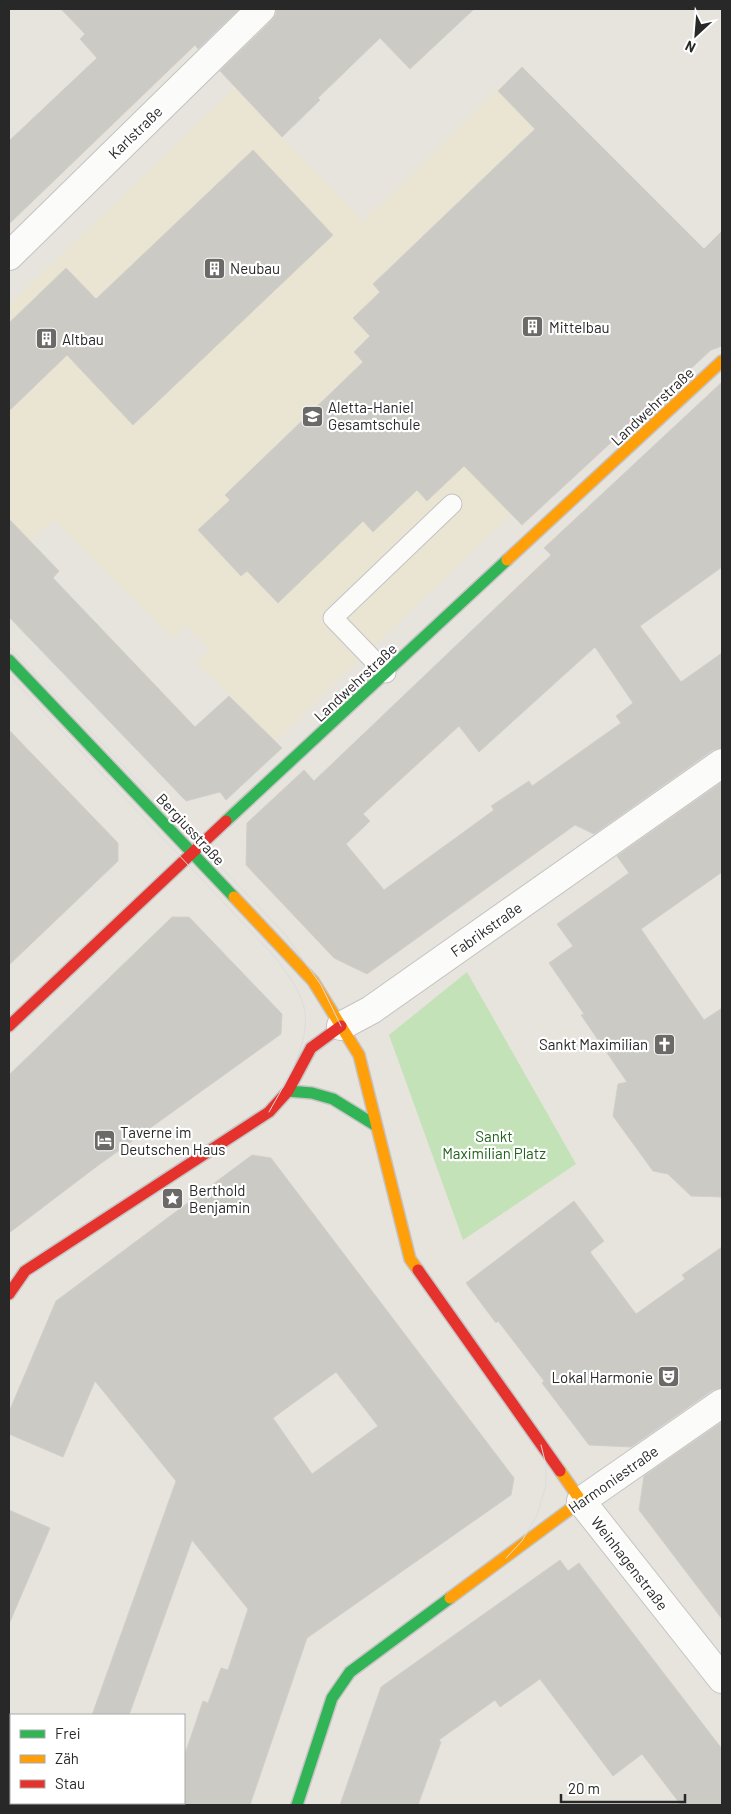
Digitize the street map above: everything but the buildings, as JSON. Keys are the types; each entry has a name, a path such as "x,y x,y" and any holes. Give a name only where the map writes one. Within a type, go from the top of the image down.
{"street":[{"name":"Karlstraße","path":"9,256 262,9"},
{"name":"Landwehrstraße","path":"9,1026 192,852 722,361"},
{"name":"Bergiusstraße","path":"9,660 313,981 359,1055 375,1126"},
{"name":"Fabrikstraße","path":"9,1294 25,1271 269,1112 288,1091 311,1048 342,1026 370,1010 722,763"},
{"path":"288,1091 312,1093 334,1099 375,1126"},
{"name":"Weinhagenstraße","path":"375,1126 410,1259 581,1501 722,1679"},
{"name":"Harmoniestraße","path":"297,1805 332,1698 350,1672 581,1501 722,1403"}],"lane":[{"path":"386,673 333,618 452,504"}],"shaded area":[{"name":"Aletta-Haniel Gesamtschule","path":"521,67 722,268 722,313 275,741 195,661 197,662 210,649 186,626 173,639 53,520 9,562 9,305 235,87 363,221"}],"green space":[{"name":"Sankt Maximilian Platz","path":"467,972 576,1164 463,1240 389,1035"}],"tram line":[{"path":"9,647 285,934 321,985 341,1026"},
{"path":"9,675 275,957 296,987 304,1007 304,1034 301,1048 269,1112"},
{"path":"506,1558 522,1541 537,1515 546,1485 546,1465 541,1445"}],"traffic: fast":[{"path":"226,821 507,560"},
{"path":"9,660 234,897"},
{"path":"288,1091 312,1093 333,1099 375,1125"},
{"path":"297,1805 332,1698 350,1672 450,1598"}],"traffic: slow":[{"path":"507,560 722,361"},
{"path":"234,897 313,981 359,1055 410,1259 418,1270"},
{"path":"450,1598 581,1501 560,1471"}],"traffic: jam":[{"path":"9,1026 226,821"},
{"path":"9,1294 25,1271 269,1112 288,1091 311,1048 341,1026"},
{"path":"418,1270 560,1471"}],"place":[{"name":"Neubau","path":"214,268"},
{"name":"Mittelbau","path":"533,327"},
{"name":"Altbau","path":"46,339"},
{"name":"Aletta-Haniel Gesamtschule","path":"312,416"},
{"name":"Sankt Maximilian","path":"664,1044"},
{"name":"Taverne im Deutschen Haus","path":"104,1141"},
{"name":"Berthold Benjamin","path":"173,1199"},
{"name":"Lokal Harmonie","path":"669,1377"}]}
